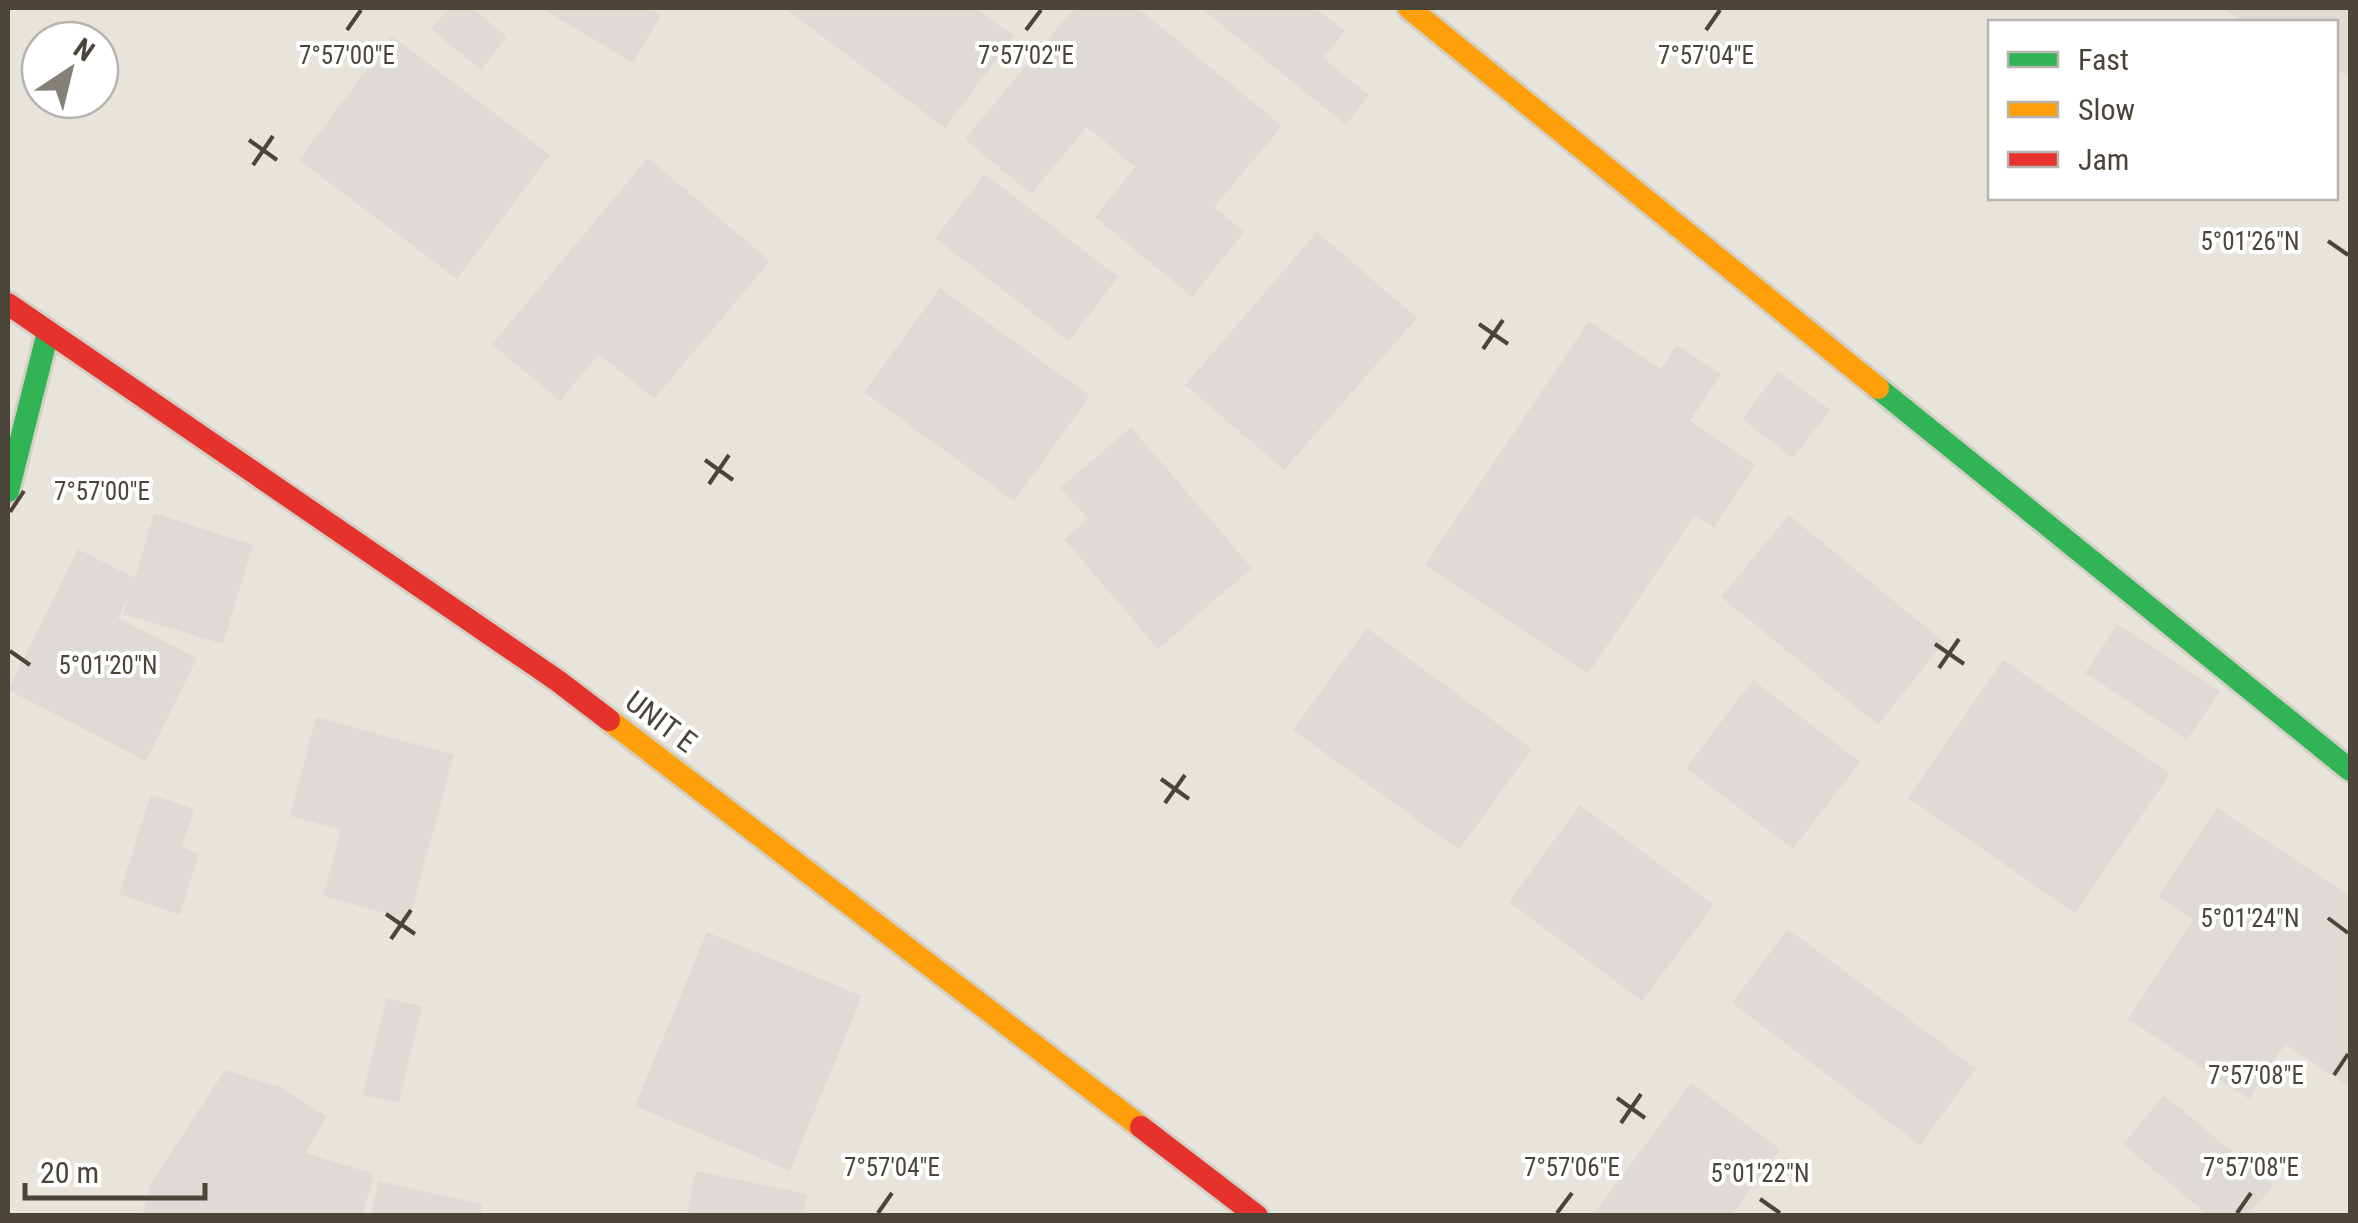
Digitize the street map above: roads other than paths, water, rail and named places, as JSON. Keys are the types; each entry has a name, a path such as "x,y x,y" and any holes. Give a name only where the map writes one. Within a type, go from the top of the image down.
{"street":[{"path":"1409,8 2350,770"},
{"name":"UNIT E","path":"8,304 558,681 1257,1216"},
{"path":"8,491 48,332"}]}
